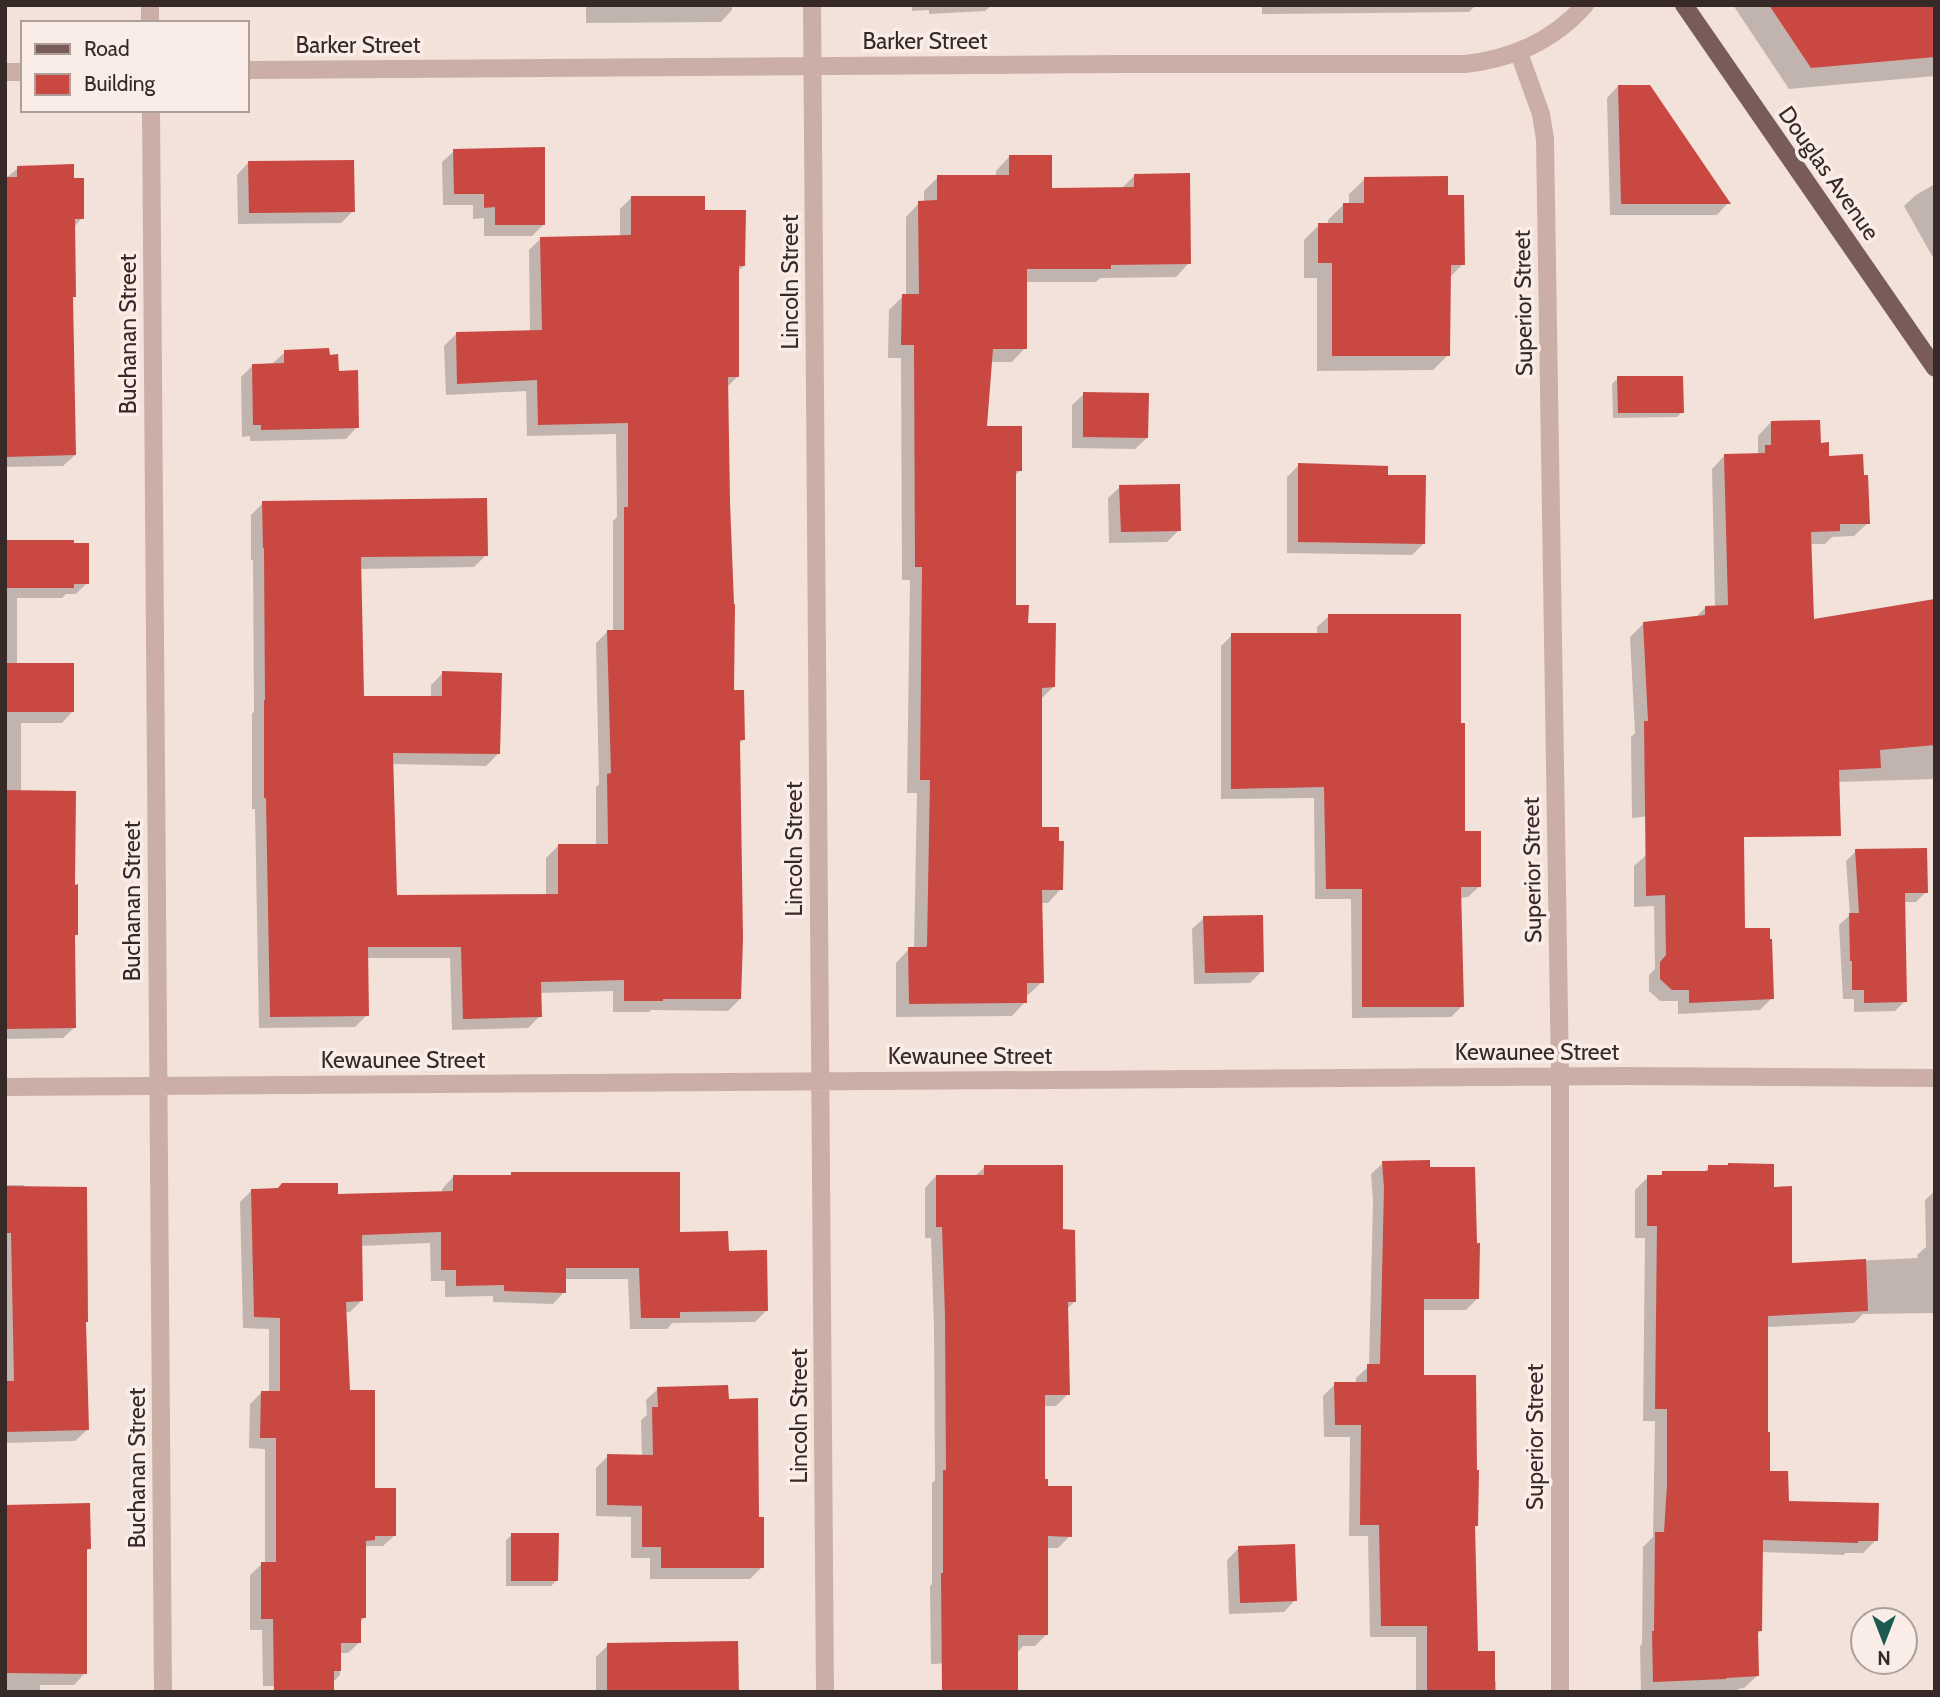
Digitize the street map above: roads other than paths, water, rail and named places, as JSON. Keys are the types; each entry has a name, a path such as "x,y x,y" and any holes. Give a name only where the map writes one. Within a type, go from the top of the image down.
{"main road":[{"name":"Douglas Avenue","path":"1684,5 1935,368"}],"street":[{"name":"Lincoln Street","path":"812,5 825,1692"},
{"name":"Barker Street","path":"248,70 1465,64 1493,61 1528,49 1560,30 1585,5"},
{"name":"Superior Street","path":"1519,52 1541,114 1545,139 1560,1077 1560,1692"},
{"name":"Buchanan Street","path":"151,112 163,1692"},
{"name":"Kewaunee Street","path":"5,1087 1560,1077 1935,1078"}]}
